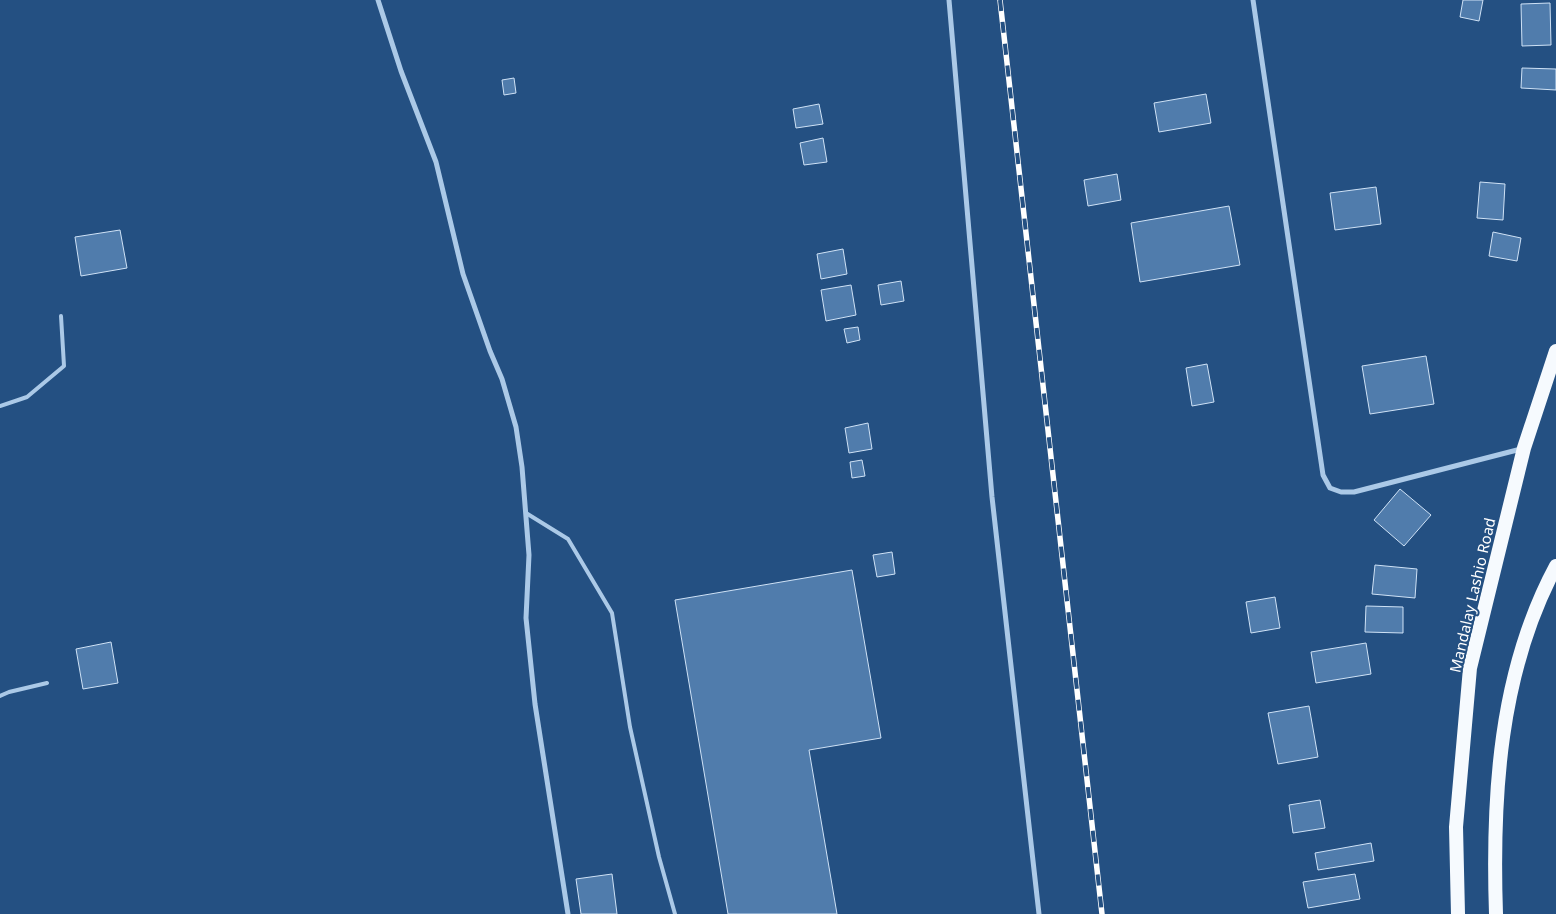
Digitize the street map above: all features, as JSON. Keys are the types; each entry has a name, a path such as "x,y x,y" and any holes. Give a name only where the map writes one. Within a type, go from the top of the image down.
{"highway":[{"name":"Mandalay Lashio Road","path":"1458,914 1456,827 1470,668 1524,448 1556,351"},
{"path":"1496,914 1494,855 1500,753 1519,657 1543,590 1556,566"}],"street":[{"path":"378,0 401,71 436,162 463,274 502,379 516,427 526,513 528,555 526,618 530,664 568,914"},
{"path":"949,0 992,497 1039,914"},
{"path":"1253,0 1323,475 1330,488 1341,492 1354,492 1524,448"}],"lane":[{"path":"0,406 27,397 64,366 61,316"},
{"path":"526,513 568,538 612,613 630,727 659,857 675,914"},
{"path":"0,696 47,683"}],"building":[{"path":"1463,0 1483,0 1479,21 1460,17"},
{"path":"1550,3 1551,45 1522,46 1521,4"},
{"path":"1522,68 1556,69 1556,90 1521,88"},
{"path":"514,78 516,93 504,95 502,80"},
{"path":"1206,94 1211,123 1159,132 1154,103"},
{"path":"819,104 823,124 796,128 793,109"},
{"path":"823,138 827,162 804,165 800,143"},
{"path":"1117,174 1121,200 1088,206 1084,180"},
{"path":"1480,182 1505,184 1503,220 1477,218"},
{"path":"1376,187 1381,224 1335,230 1330,193"},
{"path":"1229,206 1240,265 1140,282 1131,223"},
{"path":"120,230 127,268 81,276 75,237"},
{"path":"1493,232 1521,238 1517,261 1489,256"},
{"path":"843,249 847,274 821,279 817,254"},
{"path":"901,281 904,301 881,305 878,285"},
{"path":"851,285 856,315 826,321 821,290"},
{"path":"858,327 860,340 847,343 844,329"},
{"path":"1426,356 1434,404 1370,414 1362,366"},
{"path":"1207,364 1214,402 1192,406 1186,368"},
{"path":"868,423 872,449 849,453 845,428"},
{"path":"862,460 865,476 852,478 850,462"},
{"path":"1400,489 1431,515 1404,546 1374,520"},
{"path":"892,552 895,574 877,577 873,555"},
{"path":"1375,565 1417,569 1415,598 1372,594"},
{"path":"852,570 881,738 809,750 837,914 728,914 675,600"},
{"path":"1275,597 1280,628 1251,633 1246,602"},
{"path":"1366,606 1403,607 1403,633 1365,632"},
{"path":"111,642 118,683 83,689 76,649"},
{"path":"1366,643 1371,674 1316,683 1311,652"},
{"path":"1309,706 1318,757 1278,764 1268,713"},
{"path":"1320,800 1325,828 1293,833 1289,805"},
{"path":"1371,843 1374,861 1318,870 1315,853"},
{"path":"612,874 617,914 581,914 576,879"},
{"path":"1355,874 1360,899 1308,908 1303,882"}],"railway":[{"path":"1000,0 1102,914"}]}
